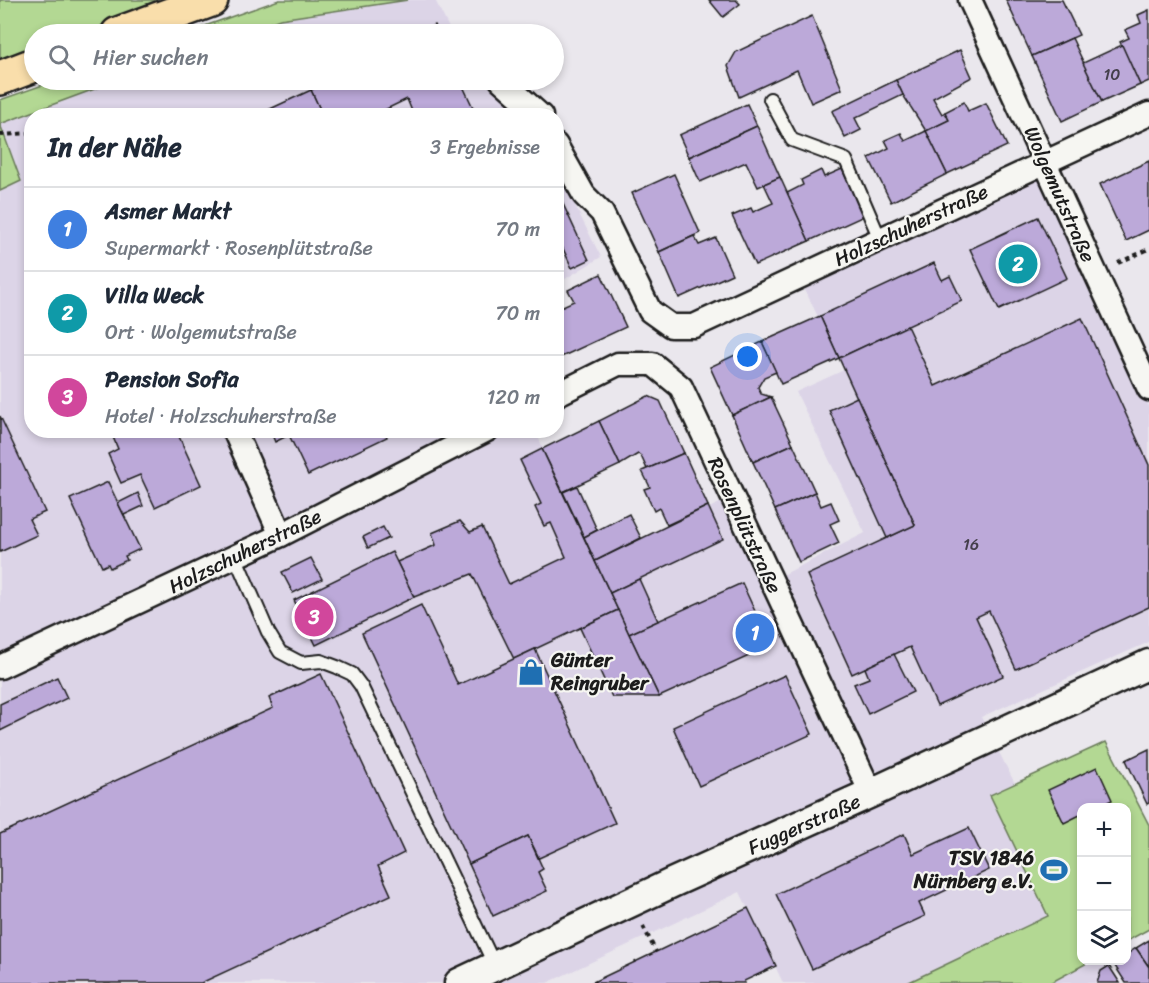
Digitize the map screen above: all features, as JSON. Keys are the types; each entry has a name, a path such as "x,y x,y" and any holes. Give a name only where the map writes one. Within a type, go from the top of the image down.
{"highway":[{"path":"146,24 212,0"},
{"path":"0,78 24,69"}],"street":[{"name":"Wolgemutstraße","path":"970,0 1149,389"},
{"path":"512,90 532,108"},
{"name":"Holzschuherstraße","path":"564,159 584,195 602,213 650,311 671,326 694,326 1149,114"},
{"name":"Rosenplütstraße","path":"564,391 618,364 653,364 681,387 871,794"},
{"path":"238,438 281,535"},
{"name":"Holzschuherstraße","path":"0,667 281,535 471,438"},
{"name":"Fuggerstraße","path":"459,983 1149,664"}],"lane":[{"path":"770,99 792,140 846,160 880,239"},
{"path":"235,556 263,621 280,652 301,663 321,661 337,667 352,674 361,686 495,966"}],"path":[{"path":"0,135 24,134"},
{"path":"1096,273 1149,249"}],"shaded area":[{"path":"408,0 435,0 447,24 266,24 280,19"},
{"path":"92,90 497,90 518,108 43,108"},
{"path":"24,115 24,438 538,438 598,561 728,499 767,583 865,533 796,392 844,370 803,286 1045,176 1149,406 1149,642 981,717 1077,905 1077,965 1109,965 1121,983 783,983 740,892 547,983 0,983 0,191 21,181 0,124"},
{"path":"564,184 601,257 564,280"}],"green space":[{"path":"0,0 173,0 107,24 24,24 24,55 0,64"},
{"path":"279,0 408,0 280,19 266,24 211,24"},
{"path":"28,90 92,90 43,108 24,108 24,115 0,124 0,100"},
{"path":"0,124 21,181 0,191"},
{"name":"TSV 1846 Nürnberg e.V.","path":"1106,742 1149,825 1149,929 1131,939 1131,803 1077,803 1077,965 1084,965 1050,983 907,983 1048,916 990,795"}],"building":[{"path":"709,0 736,0 740,4 723,17"},
{"path":"1006,0 1062,0 1079,35 1032,56"},
{"path":"1149,10 1149,81 1140,85 1120,42 1129,38 1125,30 1141,23 1138,15"},
{"path":"812,16 842,89 811,103 797,70 739,97 728,66 736,52"},
{"path":"1072,38 1102,102 1062,121 1032,56"},
{"path":"1122,45 1140,85 1102,102 1083,63"},
{"path":"960,50 972,77 933,98 942,114 945,112 949,120 926,131 896,80"},
{"path":"896,80 903,95 855,118 861,130 845,138 832,111"},
{"path":"311,90 465,90 473,108 411,108 407,99 388,108 319,108"},
{"path":"311,90 319,108 272,108"},
{"path":"964,102 968,111 986,103 1007,146 947,174 926,131 949,120 945,112"},
{"path":"747,104 757,126 689,157 679,135"},
{"path":"757,126 780,177 758,187 746,162 700,182 689,157"},
{"path":"926,131 947,174 891,202 869,158 889,148 885,140 901,133 905,141"},
{"path":"1149,161 1149,230 1126,241 1100,184"},
{"path":"842,169 864,216 809,241 787,193 803,185 801,180 821,170 824,177"},
{"path":"674,174 700,233 659,252 632,193"},
{"path":"780,177 809,241 755,265 732,216 751,208 753,212 773,203 764,184"},
{"path":"564,206 589,260 572,268 564,251"},
{"path":"1038,217 1067,278 999,310 970,249"},
{"path":"694,236 699,245 716,238 732,274 679,298 659,252"},
{"path":"934,263 942,280 950,276 962,301 839,358 820,316"},
{"path":"601,274 626,327 564,356 564,305 574,301 568,290"},
{"path":"820,316 839,358 781,384 762,342"},
{"path":"1082,318 1149,465 1149,607 1016,669 989,611 976,617 1003,676 937,706 910,647 852,674 807,575 915,525 839,358 907,326 935,386"},
{"path":"762,342 776,372 764,377 758,387 761,394 771,397 732,415 710,367"},
{"path":"648,396 660,401 684,453 647,469 638,454 620,465 599,421"},
{"path":"771,397 793,444 753,462 732,415"},
{"path":"857,397 915,525 887,538 829,410"},
{"path":"0,416 45,512 29,519 37,535 0,552"},
{"path":"599,421 620,465 563,492 542,449"},
{"path":"113,438 180,438 201,485 155,507 140,475 121,483 108,454 118,449"},
{"path":"290,438 385,438 308,475"},
{"path":"793,444 815,492 775,510 753,462"},
{"path":"542,449 618,610 514,659 472,574 414,597 397,562 436,545 432,533 460,521 470,532 482,527 509,584 566,557 551,523 544,526 535,507 541,504 520,460"},
{"path":"684,453 708,506 667,525 659,508 654,511 644,489 650,487 642,471"},
{"path":"108,482 140,549 125,556 127,560 110,568 108,564 102,567 70,499"},
{"path":"577,486 597,530 584,537 563,492"},
{"path":"815,492 821,506 831,502 839,520 830,524 839,543 799,562 775,510"},
{"path":"138,493 143,506 124,515 118,503"},
{"path":"708,506 723,539 610,593 595,561"},
{"path":"629,514 641,538 595,561 584,537"},
{"path":"383,527 389,538 368,548 363,537"},
{"path":"392,552 414,597 316,645 294,600"},
{"path":"311,558 322,579 293,593 282,572"},
{"path":"639,579 658,621 629,634 610,593"},
{"path":"742,583 771,646 659,697 629,634"},
{"path":"421,605 458,685 535,649 615,823 539,858 528,836 469,864 362,633"},
{"path":"618,610 659,697 612,697 580,628"},
{"path":"894,654 913,692 868,714 854,684 869,678 865,668"},
{"path":"321,674 404,853 378,866 391,895 201,983 0,983 0,834 273,708 269,698"},
{"path":"785,675 812,734 699,786 673,727"},
{"path":"57,677 67,698 0,731 0,704"},
{"path":"1149,749 1149,803 1147,804 1126,760"},
{"path":"1097,767 1112,800 1106,803 1077,803 1077,816 1064,823 1048,790"},
{"path":"969,828 989,870 919,903 925,916 812,969 776,894 904,834 913,854"},
{"path":"528,836 543,869 538,872 547,891 493,916 469,864"},
{"path":"748,908 776,966 744,981 745,983 591,983"},
{"path":"1149,940 1149,967 1136,948"},
{"path":"1136,948 1149,967 1149,983 1126,983 1114,965 1131,965 1131,952"},
{"path":"1109,966 1120,983 1097,983 1101,971"}],"place":[{"name":"Villa Weck","path":"1018,264"},
{"name":"Pension Sofia","path":"314,617"},
{"name":"Asmer Markt","path":"755,633"},
{"name":"Günter Reingruber","path":"531,672"},
{"name":"TSV 1846 Nürnberg e.V.","path":"1054,870"}]}
